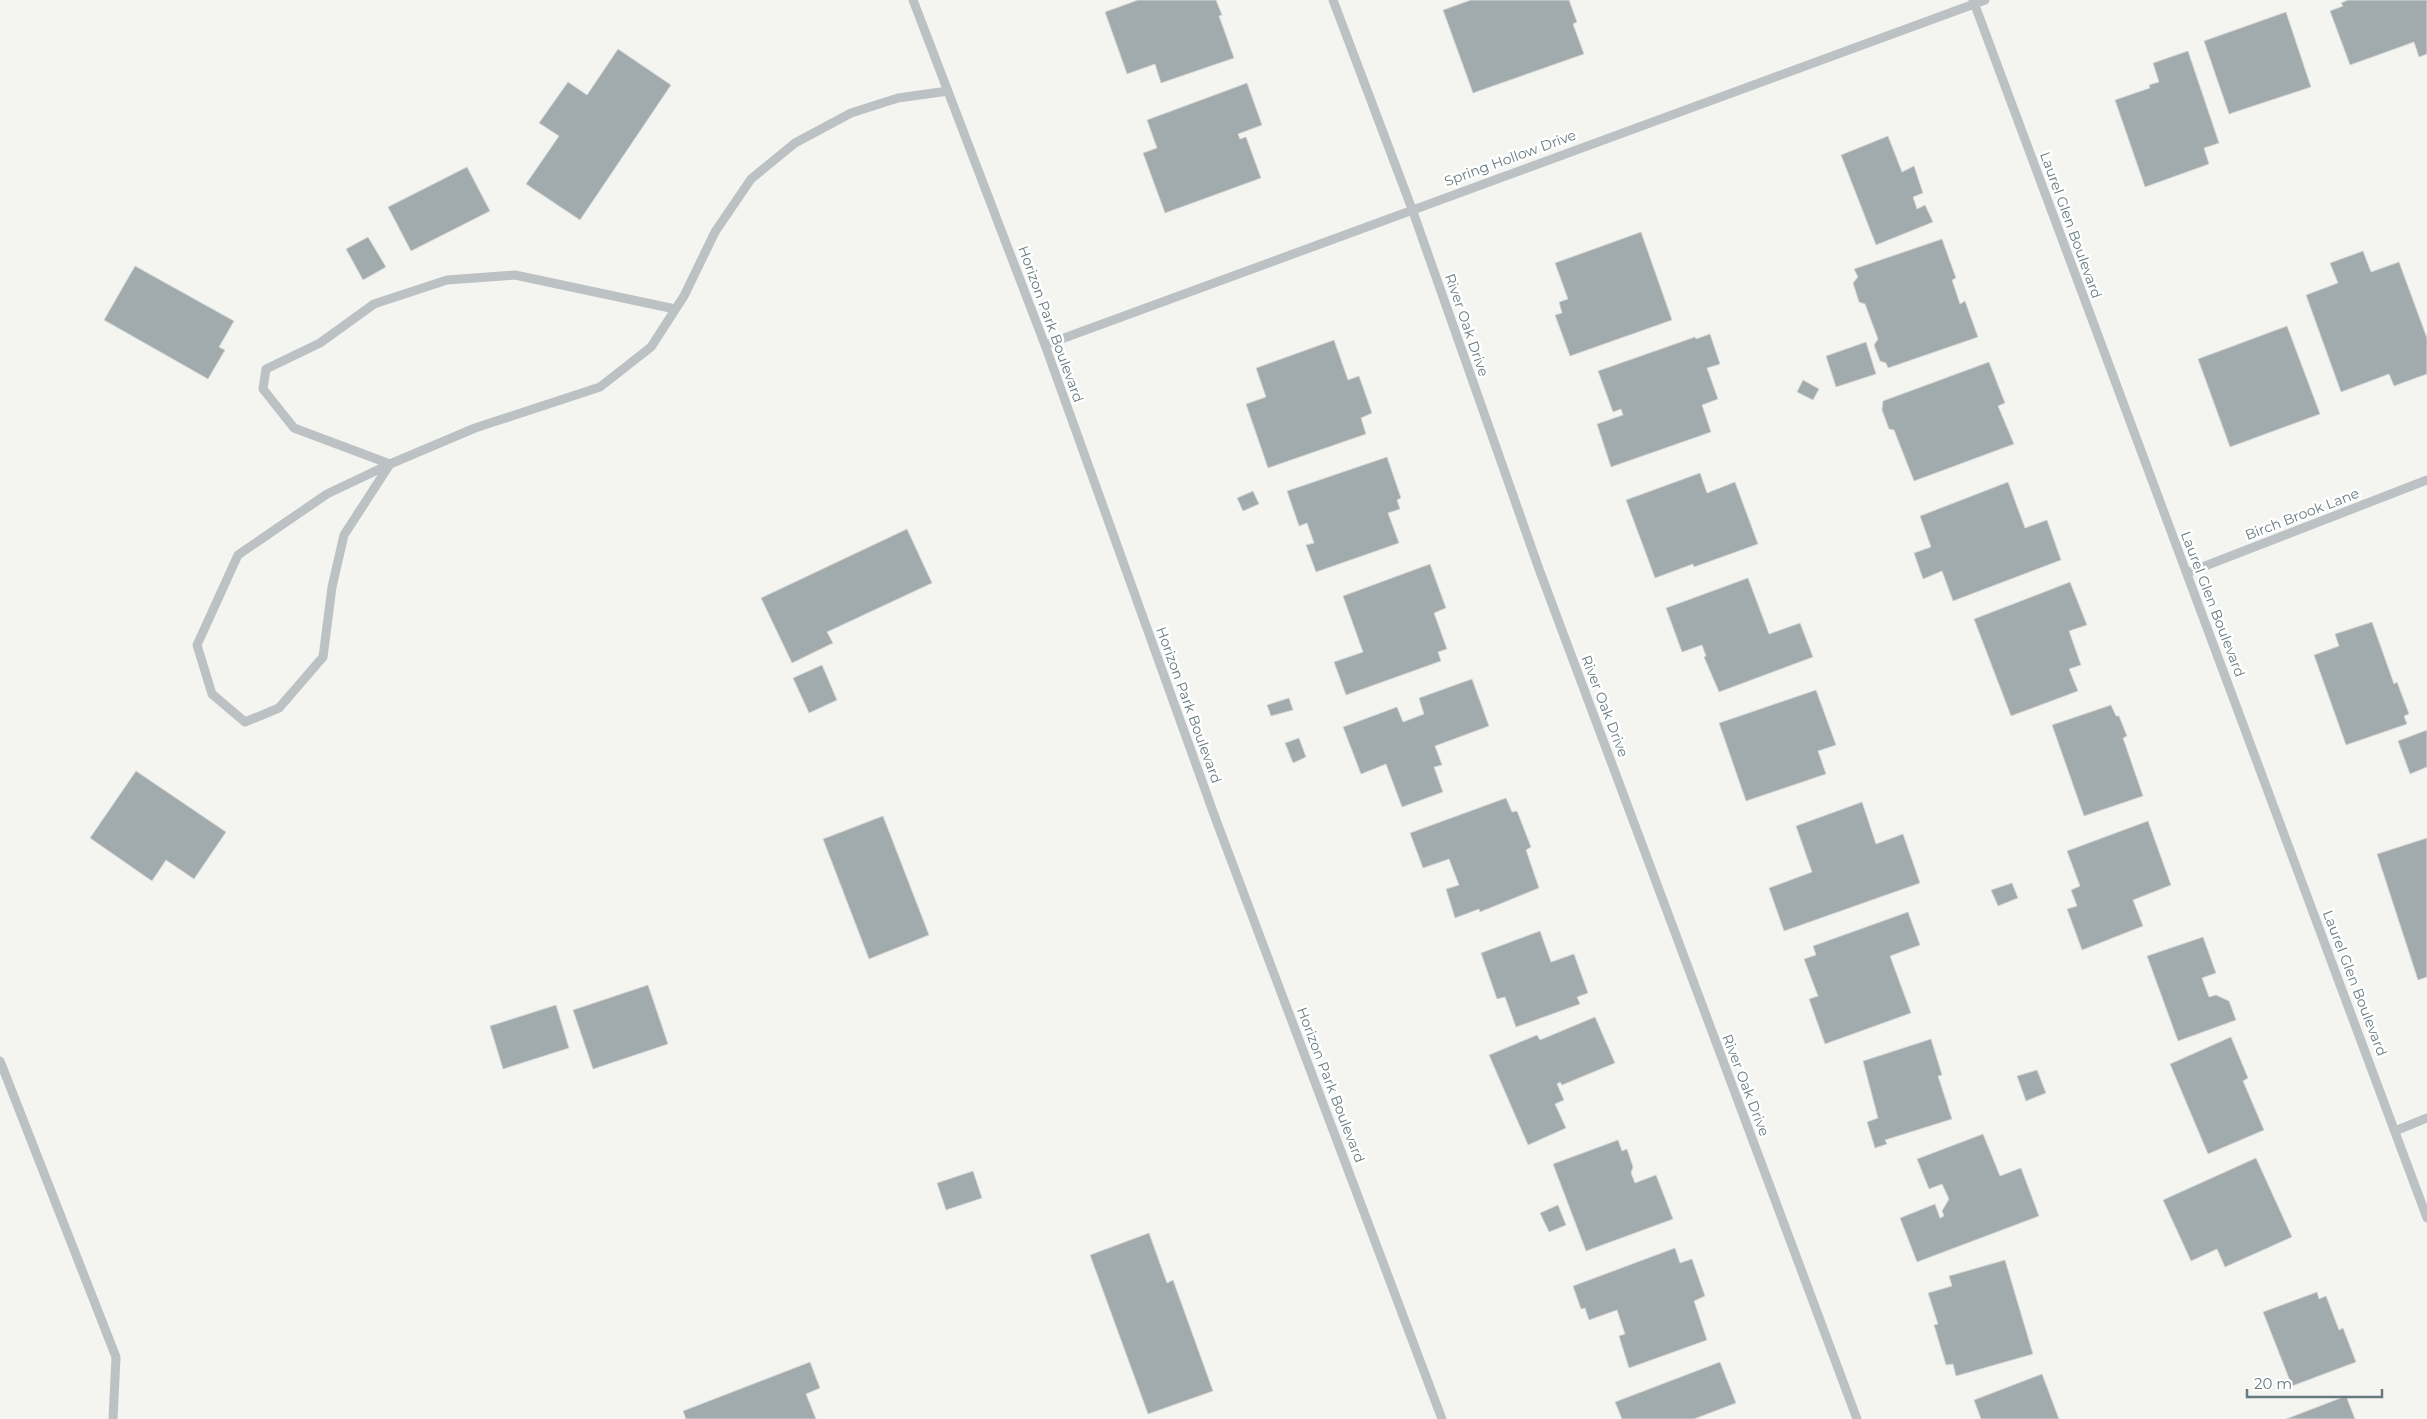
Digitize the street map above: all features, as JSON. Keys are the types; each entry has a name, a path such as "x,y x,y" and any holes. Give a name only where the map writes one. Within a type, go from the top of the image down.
{"street":[{"name":"Horizon Park Boulevard","path":"913,0 1045,345 1216,820 1442,1419"},
{"name":"River Oak Drive","path":"1333,0 1412,209 1538,569 1857,1419"},
{"name":"Spring Hollow Drive","path":"1045,345 1974,2 1985,0"},
{"name":"Laurel Glen Boulevard","path":"1974,2 2427,1218"},
{"path":"390,464 344,535 332,587 322,657 279,708 244,722 212,694 198,645 238,555 327,494 390,464 475,428 600,387 651,347 675,309 714,232 751,179 795,143 851,113 898,98 948,91"},
{"path":"390,464 294,428 262,389 266,369 320,343 374,304 447,280 515,275 675,309"},
{"name":"Birch Brook Lane","path":"2186,573 2427,480"},
{"path":"0,1061 116,1357 114,1419"},
{"path":"2396,1131 2427,1118"}],"building":[{"path":"1138,0 1216,0 1222,15 1219,16 1234,58 1161,83 1155,64 1127,74 1105,12"},
{"path":"1471,0 1569,0 1577,22 1573,24 1584,54 1473,93 1443,10"},
{"path":"2348,0 2427,0 2427,54 2419,57 2414,42 2350,65 2330,11 2343,6 2341,3"},
{"path":"2286,12 2311,87 2229,114 2204,41"},
{"path":"618,49 671,85 580,220 526,184 559,136 539,123 568,82 587,95"},
{"path":"2188,51 2219,143 2204,148 2209,164 2145,187 2115,100 2150,88 2149,85 2159,82 2153,63"},
{"path":"1247,83 1262,125 1238,134 1240,139 1246,137 1261,178 1165,213 1143,153 1157,148 1147,120"},
{"path":"1888,136 1902,172 1914,166 1923,193 1913,197 1917,209 1925,205 1933,222 1876,245 1841,155"},
{"path":"467,167 490,211 411,251 388,207"},
{"path":"1641,232 1672,320 1570,356 1555,315 1562,313 1559,302 1568,299 1555,263"},
{"path":"368,237 386,267 363,280 346,249"},
{"path":"1942,239 1956,278 1952,280 1960,304 1965,301 1978,337 1888,368 1886,363 1880,361 1874,345 1878,339 1865,304 1859,302 1853,283 1858,277 1854,269"},
{"path":"2363,251 2371,272 2399,262 2427,338 2427,374 2394,386 2389,374 2341,392 2306,295 2338,283 2330,263"},
{"path":"135,266 234,321 219,347 225,350 208,379 104,320"},
{"path":"2287,326 2320,414 2230,447 2198,359"},
{"path":"1710,334 1720,364 1707,368 1718,399 1702,405 1711,432 1611,467 1597,424 1623,415 1621,409 1613,412 1598,371 1695,337 1696,339"},
{"path":"1334,340 1348,380 1359,376 1372,413 1361,418 1366,434 1268,468 1246,404 1266,397 1256,368"},
{"path":"1866,342 1876,374 1836,387 1826,356"},
{"path":"1989,362 2005,403 1998,406 2014,444 1914,481 1894,430 1889,429 1882,410 1883,401"},
{"path":"1803,380 1819,389 1813,400 1797,392"},
{"path":"1387,457 1401,498 1397,500 1400,509 1388,513 1399,543 1316,572 1306,545 1314,543 1307,523 1299,526 1287,491"},
{"path":"1700,473 1707,493 1735,482 1758,544 1694,567 1693,564 1655,578 1626,500"},
{"path":"2008,482 2025,528 2047,520 2061,560 1953,601 1942,571 1923,579 1914,553 1931,547 1920,516"},
{"path":"1253,491 1259,504 1243,511 1237,498"},
{"path":"907,529 932,583 827,632 833,643 792,663 761,598"},
{"path":"1430,564 1446,608 1434,613 1447,649 1438,652 1441,661 1346,695 1334,662 1363,652 1343,596"},
{"path":"1748,578 1769,634 1800,623 1813,657 1719,692 1704,657 1706,656 1702,645 1682,652 1666,608"},
{"path":"2070,582 2087,625 2069,631 2081,665 2069,669 2078,691 2011,716 1974,619"},
{"path":"2372,622 2394,684 2397,682 2409,714 2404,716 2407,724 2346,745 2314,655 2339,646 2335,634"},
{"path":"822,665 837,700 809,713 793,678"},
{"path":"1472,679 1489,726 1435,746 1442,765 1434,767 1443,792 1402,807 1386,764 1361,774 1343,727 1397,707 1403,722 1424,714 1419,698"},
{"path":"1816,690 1836,745 1818,751 1826,774 1746,801 1719,723"},
{"path":"1289,698 1293,710 1271,716 1267,705"},
{"path":"2111,705 2116,716 2119,716 2127,736 2123,738 2143,796 2084,816 2052,725"},
{"path":"2427,730 2427,767 2410,774 2398,741"},
{"path":"1299,738 1306,757 1293,763 1285,743"},
{"path":"136,771 226,832 194,879 166,860 152,881 90,838"},
{"path":"1506,798 1512,812 1517,811 1531,847 1526,850 1539,888 1480,912 1479,909 1455,918 1446,889 1459,885 1449,859 1423,868 1410,833"},
{"path":"1862,802 1876,844 1903,834 1920,883 1784,931 1769,888 1812,872 1796,826"},
{"path":"883,816 929,935 869,959 823,839"},
{"path":"2148,821 2171,885 2133,900 2143,926 2082,950 2067,909 2077,906 2071,890 2080,886 2067,851"},
{"path":"2427,838 2427,977 2418,980 2377,854"},
{"path":"2012,883 2018,898 1998,906 1991,890"},
{"path":"1908,912 1920,945 1890,956 1911,1013 1825,1044 1809,999 1818,996 1804,959 1816,955 1813,946"},
{"path":"1540,931 1551,962 1574,954 1588,993 1577,997 1580,1004 1516,1027 1505,997 1497,999 1481,953"},
{"path":"2203,937 2216,973 2202,978 2209,997 2216,995 2229,1001 2236,1020 2178,1041 2147,956"},
{"path":"648,985 668,1044 593,1069 573,1010"},
{"path":"556,1005 569,1048 503,1069 490,1026"},
{"path":"1595,1017 1615,1063 1562,1085 1560,1082 1557,1084 1564,1100 1555,1104 1566,1128 1528,1145 1489,1055 1537,1035 1540,1040"},
{"path":"2231,1037 2248,1078 2243,1081 2264,1130 2208,1154 2170,1064"},
{"path":"1931,1039 1942,1075 1938,1076 1952,1119 1885,1140 1887,1144 1875,1148 1867,1122 1878,1118 1863,1061"},
{"path":"2037,1070 2046,1093 2026,1101 2017,1076"},
{"path":"1983,1134 2000,1176 2021,1168 2039,1216 1917,1262 1900,1218 1935,1204 1940,1218 1944,1216 1942,1211 1949,1199 1942,1184 1929,1189 1917,1159"},
{"path":"1618,1140 1622,1151 1627,1149 1633,1167 1631,1173 1635,1183 1656,1175 1673,1219 1586,1251 1553,1164"},
{"path":"2256,1158 2292,1237 2225,1267 2217,1249 2191,1261 2163,1200"},
{"path":"973,1171 982,1198 946,1210 937,1183"},
{"path":"1558,1205 1566,1225 1549,1232 1540,1213"},
{"path":"1149,1233 1167,1283 1173,1280 1213,1391 1148,1414 1090,1255"},
{"path":"1675,1248 1680,1263 1692,1259 1705,1296 1694,1301 1707,1340 1629,1368 1619,1336 1625,1334 1617,1310 1589,1320 1585,1308 1581,1309 1573,1286"},
{"path":"2005,1260 2033,1354 1956,1376 1953,1364 1946,1365 1934,1325 1938,1324 1928,1293 1952,1286 1949,1276"},
{"path":"2317,1292 2319,1299 2326,1296 2339,1330 2343,1328 2356,1362 2292,1386 2263,1312"},
{"path":"810,1362 820,1388 806,1394 816,1419 686,1419 683,1411"},
{"path":"1720,1362 1736,1403 1694,1419 1622,1419 1615,1402"},
{"path":"2042,1374 2059,1419 1981,1419 1974,1400"},
{"path":"2346,1396 2355,1419 2286,1419"}]}
